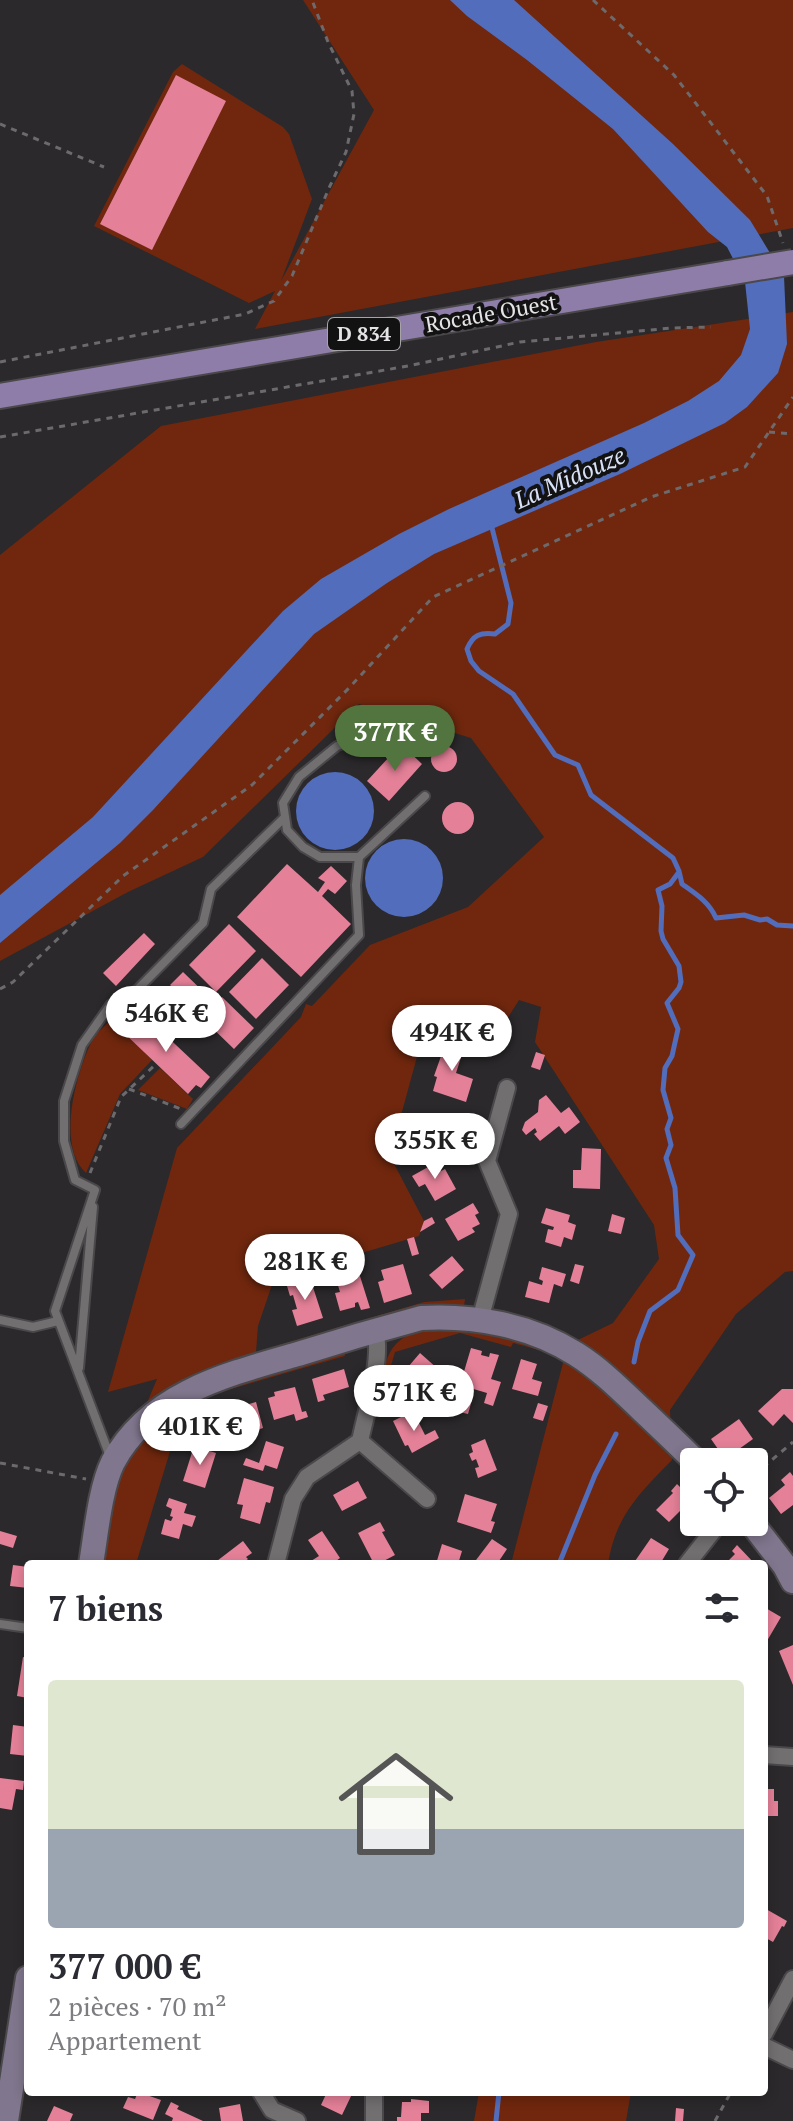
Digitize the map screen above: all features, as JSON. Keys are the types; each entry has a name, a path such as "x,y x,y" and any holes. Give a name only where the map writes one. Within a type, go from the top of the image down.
{"main road":[{"name":"Rocade Ouest","path":"0,396 728,273 789,255"}],"street":[{"path":"480,1320 509,1214 487,1161 507,1088"},
{"path":"92,1560 109,1473 145,1421 168,1403 194,1388 238,1371 421,1318 448,1316 480,1320 514,1327 547,1339 576,1354 611,1381 681,1448"},
{"path":"277,1560 293,1499 307,1477 360,1441 375,1368 378,1341 375,1330"},
{"path":"360,1441 427,1499"},
{"path":"690,1560 709,1536"},
{"path":"762,1536 793,1581"},
{"path":"768,1755 793,1757"},
{"path":"768,2026 793,1979"},
{"path":"6,2121 24,2004"},
{"path":"768,2048 793,2060"},
{"path":"263,2096 272,2110 297,2121"},
{"path":"374,2096 374,2121"}],"lane":[{"path":"359,857 320,857 303,847 287,830 283,803 299,777 337,746 383,731"},
{"path":"181,1124 359,935 356,885 359,857 425,796"},
{"path":"95,1190 75,1180 64,1141 64,1101 82,1045 111,1004 123,1004 203,923 211,889 285,817"},
{"path":"95,1190 55,1311 78,1371 109,1473"},
{"path":"78,1371 95,1190"},
{"path":"0,1320 33,1327 58,1321"},
{"path":"0,1624 24,1627"}],"path":[{"path":"0,362 245,314 274,301 292,276 346,152 354,114 352,91 312,0"},
{"path":"593,0 674,75 767,196 789,255"},
{"path":"0,124 104,167"},
{"path":"0,437 408,366 520,342 711,327"},
{"path":"0,989 13,982 123,876 252,785 349,688 433,597 651,497 745,467 793,397"},
{"path":"769,432 793,434"},
{"path":"90,1173 121,1097 156,1064"},
{"path":"129,1089 187,1112"},
{"path":"768,1463 793,1442"},
{"path":"0,1463 109,1473"},
{"path":"715,2121 729,2096"}],"shaded area":[{"path":"303,0 793,0 793,228 255,329 275,291 249,303 94,226 173,72 182,64 283,127 289,134 312,199 281,281 374,110"},
{"path":"793,312 793,1271 785,1272 736,1314 670,1410 672,1460 631,1506 617,1532 609,1560 512,1560 564,1359 513,1343 511,1347 460,1333 395,1352 376,1416 371,1414 389,1355 407,1336 425,1328 470,1328 555,1351 613,1323 659,1259 654,1225 535,1042 541,1007 519,1000 504,1024 418,1053 390,1156 424,1221 419,1236 274,1279 258,1326 256,1352 424,1302 465,1299 464,1306 426,1309 141,1417 157,1379 108,1392 177,1148 301,1017 306,1004 312,1006 370,945 468,907 544,837 471,738 359,704 203,857 128,892 0,961 0,555 161,426 596,342"},
{"path":"113,1018 152,1060 120,1094 86,1173 77,1161 72,1145 70,1128 75,1089 92,1041"},
{"path":"160,1068 193,1099 187,1109 138,1090"},
{"path":"344,1349 345,1356 203,1397 192,1436 171,1448 137,1560 104,1560 100,1556 114,1491 143,1434 203,1393"},
{"path":"478,2096 630,2096 626,2121 474,2121"}],"water":[{"name":"La Midouze","path":"450,0 514,0 673,144 750,220 784,276 787,344 778,373 747,407 725,423 620,474 434,554 314,634 120,843 0,943 0,895 93,817 283,611 321,579 449,509 688,401 719,381 741,355 750,329 745,282 727,247 708,232 613,129"},
{"path":"335,772 350,775 362,784 371,796 374,811 371,826 362,838 350,847 335,850 320,847 308,838 299,826 296,811 299,796 308,784 320,775"},
{"path":"396,839 412,839 426,845 437,856 443,878 437,900 426,911 412,917 396,917 382,911 371,900 365,886 365,870 371,856 382,845"}],"building":[{"path":"176,75 226,101 152,250 100,224"},
{"path":"401,744 422,764 389,801 367,781"},
{"path":"444,746 453,750 457,759 453,768 444,772 435,768 431,759 435,750"},
{"path":"458,802 469,807 474,818 469,829 458,834 447,829 442,818 447,807"},
{"path":"287,864 318,892 325,882 318,878 331,866 347,881 335,894 328,889 322,896 351,924 301,977 237,917"},
{"path":"229,924 256,951 216,992 189,965"},
{"path":"144,933 155,944 116,986 103,973"},
{"path":"262,958 289,985 256,1019 229,992"},
{"path":"183,972 210,998 198,1011 170,985"},
{"path":"222,997 254,1028 234,1049 202,1018"},
{"path":"142,1013 210,1077 201,1088 196,1085 188,1094 123,1032"},
{"path":"447,1039 465,1045 456,1073 473,1079 466,1102 433,1091 437,1077 434,1076"},
{"path":"536,1052 545,1055 540,1070 531,1067"},
{"path":"546,1095 561,1113 569,1107 580,1122 565,1134 559,1126 540,1141 534,1134 537,1132 535,1128 526,1135 522,1130 525,1122 538,1112 539,1100"},
{"path":"447,1117 472,1124 464,1151 440,1145"},
{"path":"408,1131 424,1135 420,1150 404,1145"},
{"path":"582,1148 601,1149 600,1189 573,1188 573,1170 581,1170"},
{"path":"437,1162 441,1171 445,1169 456,1189 435,1201 425,1184 419,1187 412,1176"},
{"path":"473,1203 479,1213 475,1215 480,1224 472,1228 475,1232 458,1241 445,1219"},
{"path":"546,1208 570,1215 568,1222 576,1225 572,1240 564,1237 561,1247 545,1242 548,1229 553,1230 554,1227 541,1223"},
{"path":"612,1214 625,1218 621,1234 608,1231"},
{"path":"432,1217 435,1223 420,1232 424,1221"},
{"path":"414,1237 419,1254 412,1256 407,1239"},
{"path":"452,1256 464,1270 442,1289 429,1275"},
{"path":"403,1264 412,1294 384,1303 378,1282 384,1280 381,1270"},
{"path":"575,1264 584,1266 579,1284 570,1281"},
{"path":"542,1267 566,1274 562,1287 554,1284 549,1303 525,1297 529,1281 542,1285 543,1281 539,1279"},
{"path":"359,1273 370,1308 361,1310 358,1302 355,1307 340,1311 335,1293 340,1292 336,1279"},
{"path":"310,1278 323,1318 297,1326 292,1310 297,1309 287,1286"},
{"path":"471,1348 489,1357 490,1353 499,1355 491,1379 501,1382 493,1406 484,1403 487,1393 460,1385"},
{"path":"420,1353 438,1369 434,1375 428,1370 409,1392 396,1381"},
{"path":"521,1359 537,1364 532,1379 542,1382 538,1396 512,1389"},
{"path":"344,1369 349,1387 323,1395 325,1400 318,1402 312,1379"},
{"path":"295,1387 302,1412 306,1411 308,1417 296,1421 294,1414 274,1420 268,1398 275,1396 274,1392"},
{"path":"782,1389 793,1389 793,1423 784,1414 773,1426 758,1411"},
{"path":"460,1396 472,1400 468,1414 455,1411"},
{"path":"256,1402 263,1428 257,1430 255,1421 219,1432 214,1414"},
{"path":"538,1403 548,1406 543,1421 533,1418"},
{"path":"413,1411 425,1435 435,1430 439,1438 412,1453 408,1445 405,1446 393,1421"},
{"path":"739,1419 753,1439 740,1448 717,1448 711,1439"},
{"path":"485,1439 497,1470 478,1478 476,1459 472,1461 469,1454 473,1452 471,1445"},
{"path":"266,1441 284,1447 277,1469 265,1465 263,1471 243,1465 246,1458 259,1463"},
{"path":"194,1446 216,1453 205,1488 183,1481"},
{"path":"790,1472 793,1476 793,1505 781,1514 769,1498 785,1485 781,1480"},
{"path":"244,1478 274,1487 260,1524 240,1518 243,1505 237,1504"},
{"path":"358,1481 367,1498 342,1511 333,1495"},
{"path":"677,1484 680,1487 680,1511 669,1522 656,1510 673,1493 671,1491"},
{"path":"465,1494 497,1504 491,1521 495,1522 491,1533 457,1522"},
{"path":"169,1498 187,1504 184,1513 196,1516 192,1527 183,1524 179,1539 161,1534 165,1519 171,1521 173,1517 170,1516 172,1509 166,1506"},
{"path":"380,1522 395,1555 386,1560 372,1560 358,1533"},
{"path":"0,1531 17,1536 13,1548 0,1544"},
{"path":"322,1531 340,1558 313,1560 319,1556 308,1540"},
{"path":"651,1538 669,1549 662,1560 636,1560"},
{"path":"492,1539 507,1549 500,1560 476,1560"},
{"path":"243,1541 252,1553 246,1557 247,1560 218,1560"},
{"path":"442,1544 462,1551 459,1560 437,1560"},
{"path":"737,1545 751,1560 729,1560 735,1554 732,1551"},
{"path":"13,1565 24,1566 24,1588 10,1586"},
{"path":"768,1609 781,1617 768,1639"},
{"path":"793,1645 793,1685 779,1651"},
{"path":"23,1657 24,1697 17,1696"},
{"path":"13,1725 24,1726 24,1756 10,1754"},
{"path":"0,1778 24,1781 23,1790 16,1789 12,1810 0,1808"},
{"path":"768,1789 774,1789 778,1816 768,1816"},
{"path":"768,1910 787,1921 773,1942 768,1939"},
{"path":"136,2096 150,2096 161,2100 153,2120 123,2108 128,2097 135,2099"},
{"path":"325,2096 351,2096 342,2115 321,2105"},
{"path":"411,2099 429,2101 429,2113 421,2113 421,2121 397,2121 397,2117 401,2117 402,2102 411,2102"},
{"path":"171,2102 179,2106 177,2109 203,2121 172,2121 173,2118 165,2114"},
{"path":"240,2104 243,2121 221,2121 219,2108"},
{"path":"54,2106 73,2114 70,2121 47,2121"},
{"path":"676,2108 684,2109 683,2121 675,2121"}],"waterway":[{"path":"491,524 511,603 508,624 495,634 481,634 472,640 467,649 471,661 479,671 513,694 555,755 578,765 591,795 673,858 682,884 706,903 716,918 744,915 767,919 777,925 793,926"},
{"path":"634,1362 650,1311 678,1290 693,1255 678,1235 675,1188 666,1158 671,1145 667,1129 671,1118 663,1090 665,1068 672,1056 678,1029 667,1003 681,982 679,966 663,939 658,890 670,884 679,872"},
{"path":"561,1560 595,1475 616,1434"},
{"path":"496,2121 499,2096"}]}
